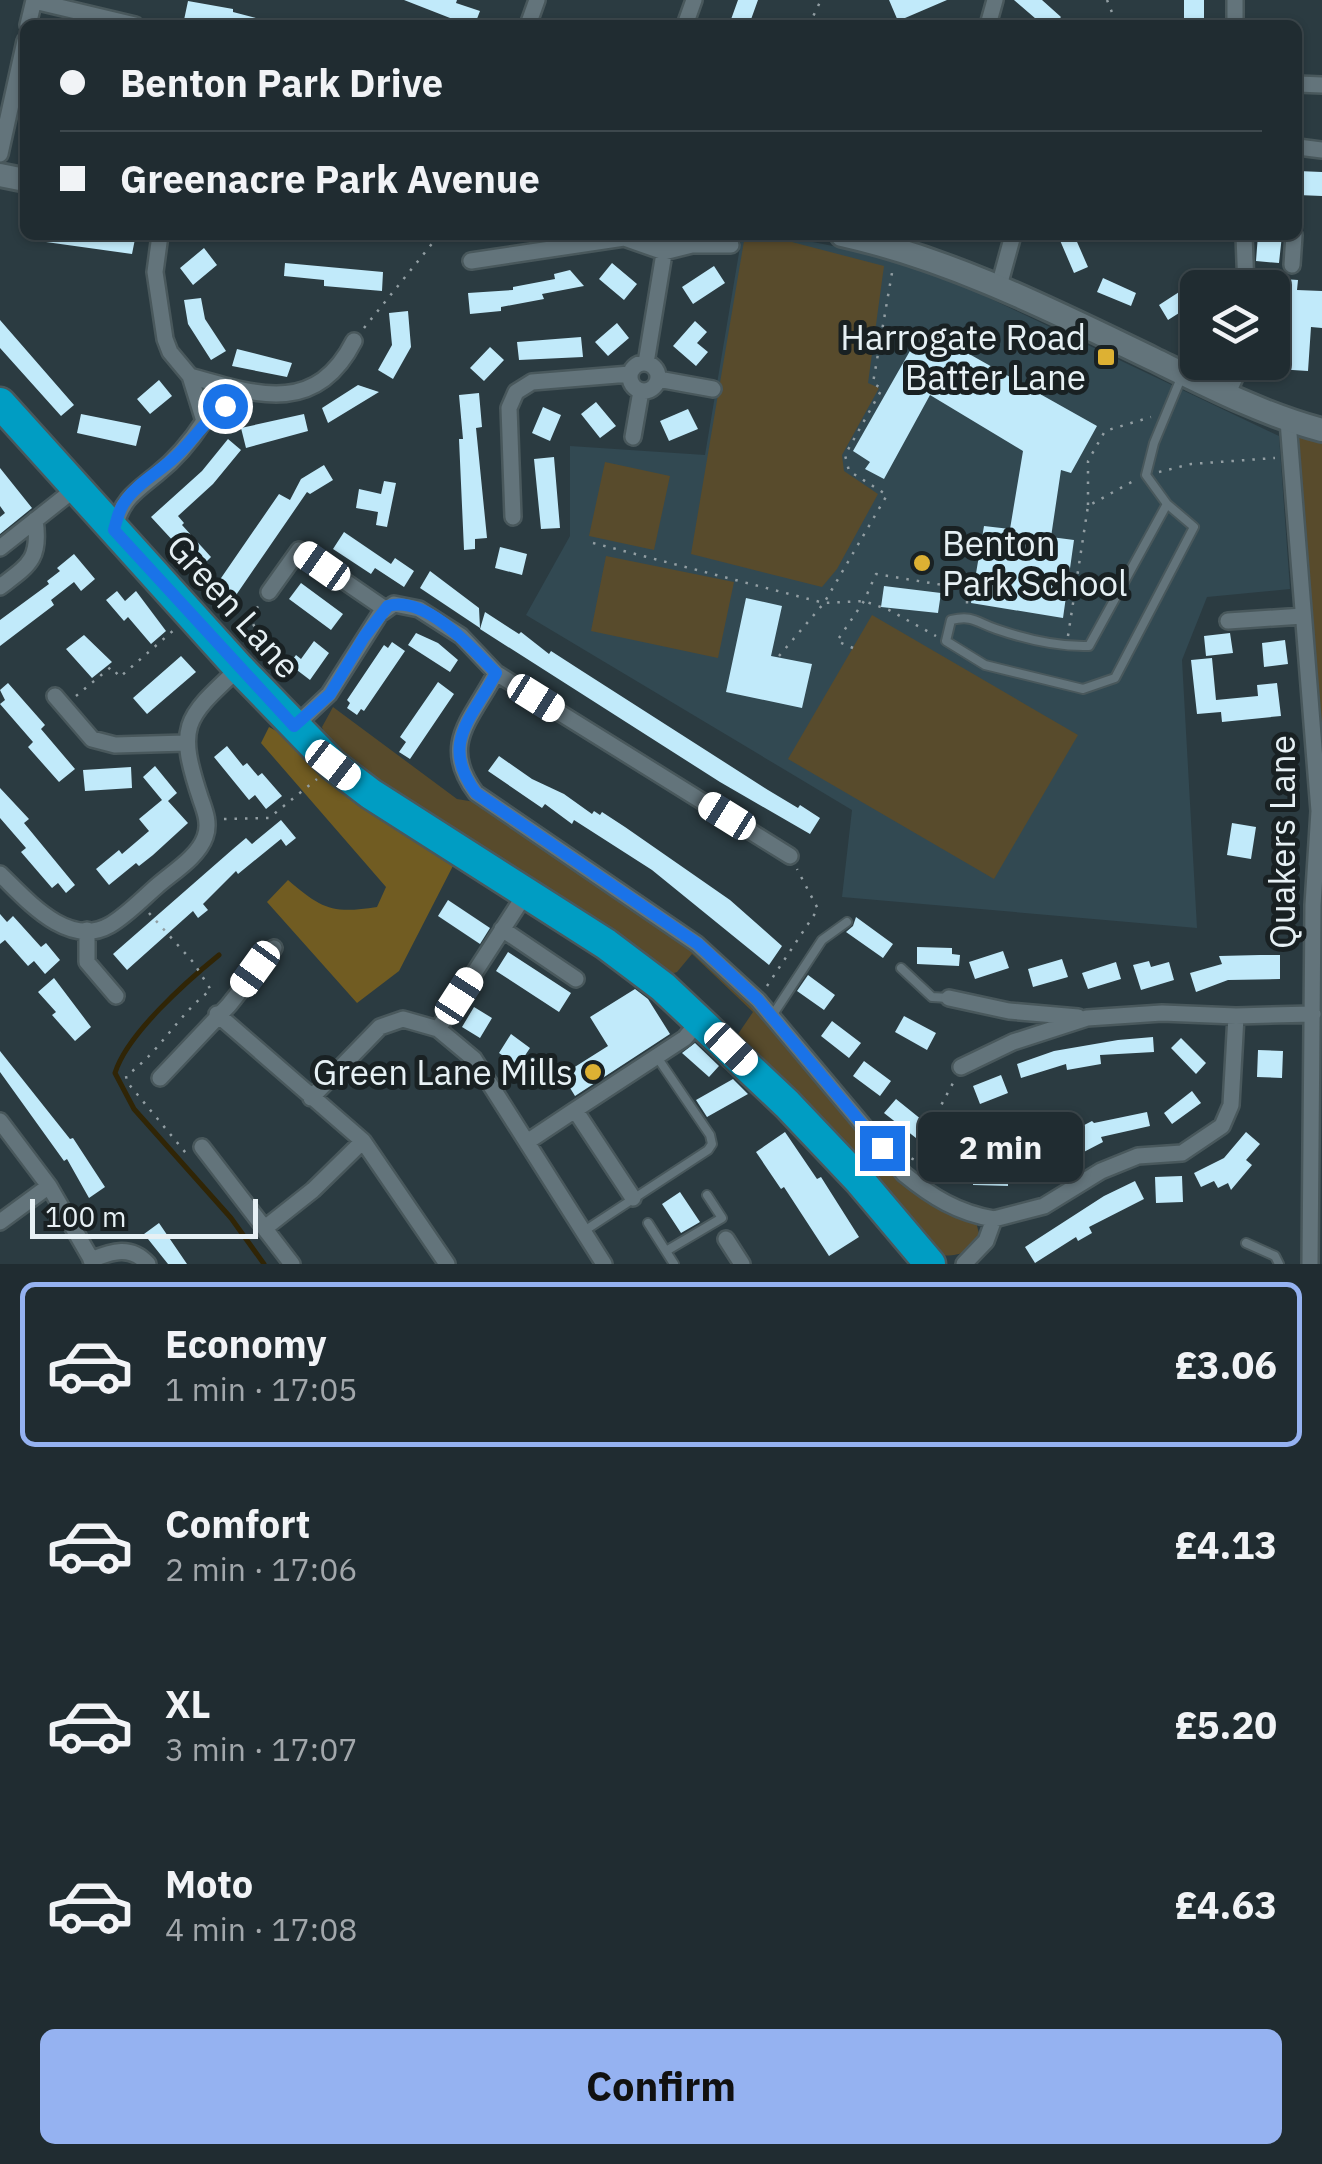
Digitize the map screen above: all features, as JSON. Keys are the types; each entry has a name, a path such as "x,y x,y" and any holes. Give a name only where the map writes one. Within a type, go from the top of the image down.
{"highway":[{"name":"Green Lane","path":"0,402 239,668 333,765 371,794 606,944 700,1020 788,1104 930,1264"}],"main road":[{"path":"865,240 1000,286 1180,373"},
{"path":"1196,380 1288,421 1322,430"}],"street":[{"path":"34,0 115,20"},
{"path":"0,154 20,64"},
{"path":"159,240 155,272 165,339 170,352 190,376 204,421"},
{"path":"471,261 611,240"},
{"path":"630,240 664,252 692,245 730,245"},
{"path":"646,363 666,240"},
{"path":"1000,286 1012,240"},
{"path":"1244,240 1245,270"},
{"path":"1292,265 1294,240"},
{"path":"190,376 245,392 282,395 316,385 334,372 354,341"},
{"path":"646,363 656,369 658,379 652,389 641,391 632,384 630,374 635,366 646,363"},
{"path":"513,517 509,408 516,392 532,382 630,374"},
{"path":"658,379 713,388"},
{"path":"1227,395 1234,380"},
{"path":"632,438 641,391"},
{"path":"114,530 124,502 188,445 204,421 245,392"},
{"name":"Quakers Lane","path":"1288,421 1320,809 1313,905 1310,1264"},
{"path":"0,548 76,488"},
{"path":"0,588 36,554 35,520"},
{"path":"269,592 303,544 384,609"},
{"path":"294,726 330,694 384,609 405,604 460,636 496,673 790,856"},
{"path":"1228,621 1303,616"},
{"path":"0,874 38,910 68,929 106,928 139,902 196,851 206,835 207,820 186,743 190,718 239,668"},
{"path":"496,673 461,734 457,757 463,776 476,793 698,944 758,1000 904,1174 926,1193 957,1210 994,1219 1044,1206 1101,1171 1138,1156 1182,1154 1222,1126 1231,1104 1236,1016"},
{"path":"59,701 92,739 114,745 186,743"},
{"path":"438,1029 526,893"},
{"path":"502,929 576,979"},
{"path":"88,930 88,962 116,996"},
{"path":"160,1078 274,948"},
{"path":"949,998 1009,1011 1087,1018 1312,1014"},
{"path":"217,1014 363,1142 446,1264"},
{"path":"958,1073 1013,1042 1087,1018"},
{"path":"311,1098 380,1027 404,1019 438,1029 474,1059 604,1264"},
{"path":"527,1142 685,1038 700,1020"},
{"path":"575,1110 634,1198"},
{"path":"0,1120 49,1186 93,1262 118,1251 131,1251 148,1264"},
{"path":"265,1228 313,1190 363,1142"},
{"path":"202,1148 292,1264"},
{"path":"0,1222 49,1186"},
{"path":"964,1264 986,1241 994,1219"},
{"path":"726,1239 742,1264"}],"lane":[{"path":"1167,504 1089,646 1067,647 996,629 968,616 951,620 946,641 986,665 1084,689 1115,678 1194,526 1167,504 1146,475 1154,443 1180,380"},
{"path":"772,1016 822,940 847,922"},
{"path":"901,968 932,997 949,998"},
{"path":"584,1231 712,1144 710,1135 657,1057"},
{"path":"666,1251 722,1218 707,1194"},
{"path":"648,1223 674,1264"},
{"path":"1246,1243 1274,1256 1279,1264"}],"path":[{"path":"354,341 435,240"},
{"path":"779,656 824,604 887,495 849,471 845,455 882,389 873,383 895,251"},
{"path":"1067,647 1088,506 1088,461 1105,430 1167,412"},
{"path":"1088,506 1146,475 1191,464 1291,457"},
{"path":"593,544 824,604 864,601 946,641"},
{"path":"853,648 836,641 864,601 876,574 967,590 968,616"},
{"path":"239,668 263,643 250,618 269,592"},
{"path":"59,701 111,667 120,677 180,625"},
{"path":"207,820 269,818 333,765"},
{"path":"758,1000 818,909 804,882"},
{"path":"139,902 192,962 211,990 190,1005 162,1044 140,1068 126,1076 129,1086 197,1166"},
{"path":"904,1174 958,1073"}],"shaded area":[{"name":"Benton Park School","path":"741,240 802,240 879,255 947,278 1279,436 1290,589 1207,597 1182,660 1197,928 842,897 852,810 526,615 570,536 570,446 705,455"},
{"path":"744,240 784,240 884,266 868,383 879,388 842,455 844,471 878,494 837,569 822,587 691,554"},
{"path":"1288,421 1322,428 1322,807"},
{"path":"605,462 670,476 654,550 589,536"},
{"path":"606,556 734,582 718,658 591,631"},
{"path":"872,615 1078,735 994,879 788,759"},
{"path":"333,707 457,799 475,802 695,950 772,1023 899,1175 976,1222 980,1237 966,1251 936,1255 734,1040 753,1012 692,954 677,972 665,976 345,759 322,727"},
{"path":"269,727 307,747 456,860 399,971 357,1003 267,902 288,880 319,903 349,910 377,907 386,887 261,743"}],"building":[{"path":"404,0 457,0 456,3 480,11 477,20 455,20"},
{"path":"738,0 758,0 751,20 731,20"},
{"path":"889,0 947,0 900,20"},
{"path":"1014,0 1042,0 1061,17 1037,20"},
{"path":"1184,0 1204,0 1204,20 1184,20"},
{"path":"188,1 233,9 263,20 184,20"},
{"path":"1302,171 1322,172 1322,196 1302,195"},
{"path":"46,240 135,240 132,254"},
{"path":"1060,240 1076,240 1088,267 1074,273"},
{"path":"1258,240 1281,240 1279,263 1256,261"},
{"path":"204,248 217,265 193,285 180,268"},
{"path":"285,263 383,272 382,291 324,286 324,280 284,276"},
{"path":"612,263 637,284 624,300 599,279"},
{"path":"714,266 725,283 693,304 682,287"},
{"path":"570,270 584,286 542,294 544,299 501,307 501,311 470,314 468,293 513,290 555,279 554,274"},
{"path":"1103,278 1136,293 1131,306 1097,292"},
{"path":"1290,279 1298,280 1297,290 1322,291 1322,328 1311,327 1308,371 1290,370"},
{"path":"1180,291 1180,312 1168,320 1159,305"},
{"path":"201,298 205,319 226,351 211,360 188,324 184,300"},
{"path":"408,311 411,347 393,379 378,370 392,345 389,313"},
{"path":"0,320 74,405 61,416 0,348"},
{"path":"695,321 707,332 697,343 708,352 696,366 673,346"},
{"path":"617,323 629,338 608,356 595,342"},
{"path":"923,328 1097,426 1071,473 1061,470 1051,537 1074,540 1063,618 971,603 984,526 1010,529 1023,451 930,395 884,479 865,469 870,462 853,451"},
{"path":"581,337 583,357 519,360 517,342"},
{"path":"490,347 504,360 484,381 470,368"},
{"path":"237,349 292,363 287,377 232,366"},
{"path":"159,380 172,396 150,414 137,399"},
{"path":"358,385 379,392 328,423 322,408"},
{"path":"479,393 482,427 476,428 487,538 475,539 475,549 464,550 459,395"},
{"path":"596,402 616,426 600,438 581,414"},
{"path":"543,407 561,415 550,441 532,433"},
{"path":"688,409 698,429 669,441 660,421"},
{"path":"81,414 141,426 136,446 77,433"},
{"path":"304,414 308,431 246,448 241,428"},
{"path":"228,439 241,450 213,484 178,516 211,557 199,569 151,517 202,471"},
{"path":"554,457 560,528 541,529 534,459"},
{"path":"324,465 333,480 310,494 307,492 232,601 218,590 222,584 219,581 279,494 290,500 301,479"},
{"path":"0,468 32,508 0,534 0,517 5,513 0,506"},
{"path":"384,481 396,483 387,527 376,525 378,512 356,508 359,489 381,494"},
{"path":"344,532 391,564 395,558 414,571 404,587 375,568 371,574 333,549"},
{"path":"500,547 527,554 522,575 495,568"},
{"path":"74,554 95,579 81,591 74,582 51,600 54,605 0,646 0,620 49,584 47,581 60,571 57,568"},
{"path":"430,571 479,608 480,628 420,588"},
{"path":"301,583 343,614 331,630 289,599"},
{"path":"884,586 941,593 938,613 881,607"},
{"path":"117,591 125,601 136,591 166,631 151,644 128,617 124,621 106,600"},
{"path":"746,598 782,606 771,656 812,664 802,708 726,692"},
{"path":"485,612 768,790 820,818 810,834 720,782 480,629"},
{"path":"416,633 438,643 458,660 450,672 408,645"},
{"path":"1230,633 1233,653 1206,656 1204,636"},
{"path":"84,635 112,662 92,678 66,649"},
{"path":"1285,640 1288,664 1264,667 1262,643"},
{"path":"314,641 329,653 310,680 289,664 296,655 301,659"},
{"path":"392,642 405,651 364,711 361,709 357,715 347,708 347,700 384,645 388,648"},
{"path":"181,656 196,672 147,714 133,698"},
{"path":"1212,658 1216,700 1258,696 1257,685 1277,683 1281,716 1222,722 1221,712 1197,714 1191,660"},
{"path":"438,682 454,694 410,759 399,752 406,742 400,737"},
{"path":"8,683 45,725 41,729 75,769 59,782 28,747 33,742 0,704 5,700 0,690"},
{"path":"227,746 243,766 247,763 258,776 262,773 282,796 266,809 255,795 249,800 214,757"},
{"path":"499,756 592,814 602,812 730,900 782,946 769,965 652,870 574,820 572,824 545,804 542,808 488,771"},
{"path":"155,766 177,793 168,801 188,823 139,866 136,863 109,885 96,869 149,831 139,819 162,800 143,777"},
{"path":"131,767 132,788 85,791 83,770"},
{"path":"0,788 29,819 24,823 75,885 66,893 58,883 52,888 21,852 26,848 0,818"},
{"path":"281,820 296,838 286,846 281,839 238,874 236,871 203,904 208,910 198,918 193,911 127,970 113,954 246,838 252,844"},
{"path":"1232,823 1256,827 1251,859 1227,855"},
{"path":"448,900 490,928 480,944 438,916"},
{"path":"0,914 7,922 13,916 41,947 46,943 60,960 45,974 34,961 28,966 5,940 0,944"},
{"path":"856,917 893,944 883,958 846,932"},
{"path":"917,947 952,948 952,954 960,955 959,966 917,964"},
{"path":"1003,951 1009,968 975,979 969,962"},
{"path":"508,952 571,993 559,1012 496,971"},
{"path":"1280,955 1280,979 1228,980 1196,992 1190,973 1222,964 1219,956"},
{"path":"1062,959 1068,977 1033,987 1028,969"},
{"path":"1149,961 1151,967 1169,962 1174,980 1141,990 1133,965"},
{"path":"1116,962 1121,979 1088,989 1082,973"},
{"path":"808,975 835,995 824,1010 797,991"},
{"path":"54,978 91,1027 75,1041 38,992"},
{"path":"635,989 648,999 670,1034 575,1096 562,1075 608,1046 590,1017"},
{"path":"474,1007 492,1018 480,1038 462,1027"},
{"path":"904,1016 936,1033 927,1050 895,1032"},
{"path":"832,1021 861,1043 849,1058 821,1036"},
{"path":"511,1034 530,1048 518,1066 499,1053"},
{"path":"1153,1037 1154,1052 1100,1055 1101,1064 1067,1070 1066,1064 1021,1078 1017,1064 1054,1051"},
{"path":"1181,1038 1206,1063 1196,1074 1171,1048"},
{"path":"695,1043 719,1066 709,1077 682,1053"},
{"path":"1258,1050 1283,1051 1282,1078 1257,1077"},
{"path":"0,1051 73,1138 105,1187 89,1198 67,1159 64,1161 0,1072"},
{"path":"864,1061 891,1081 880,1096 853,1076"},
{"path":"1001,1075 1008,1093 980,1104 973,1086"},
{"path":"733,1079 748,1094 707,1117 696,1100"},
{"path":"1192,1091 1201,1103 1172,1124 1164,1113"},
{"path":"896,1099 927,1124 916,1138 884,1113"},
{"path":"1147,1112 1150,1126 1101,1137 1103,1142 1028,1181 1020,1164 1064,1142 1061,1137 1092,1121"},
{"path":"785,1132 817,1179 821,1177 859,1237 829,1256 756,1152"},
{"path":"1246,1132 1260,1144 1246,1160 1252,1165 1231,1190 1228,1183 1218,1188 1214,1181 1201,1187 1194,1173 1224,1158"},
{"path":"973,1167 1008,1167 1008,1186 973,1185"},
{"path":"1182,1176 1183,1202 1156,1203 1155,1177"},
{"path":"1135,1181 1144,1199 1089,1227 1092,1233 1078,1241 1076,1237 1035,1263 1025,1247 1104,1196"},
{"path":"680,1192 700,1222 681,1233 662,1204"},
{"path":"159,1223 187,1264 168,1264 144,1234"}],"waterway":[{"path":"219,955 145,1025 115,1073 134,1109 231,1218 264,1264"}],"place":[{"name":"Harrogate Road Batter Lane","path":"1106,357"},
{"name":"Benton Park School","path":"922,563"},
{"name":"Green Lane Mills","path":"593,1072"}],"route":[{"path":"225,406 204,421 188,445 156,475 133,490 114,530 294,726 330,694 388,606 405,604 419,609 460,636 496,673 461,734 457,757 463,776 476,793 698,944 758,1000 882,1148"}]}
